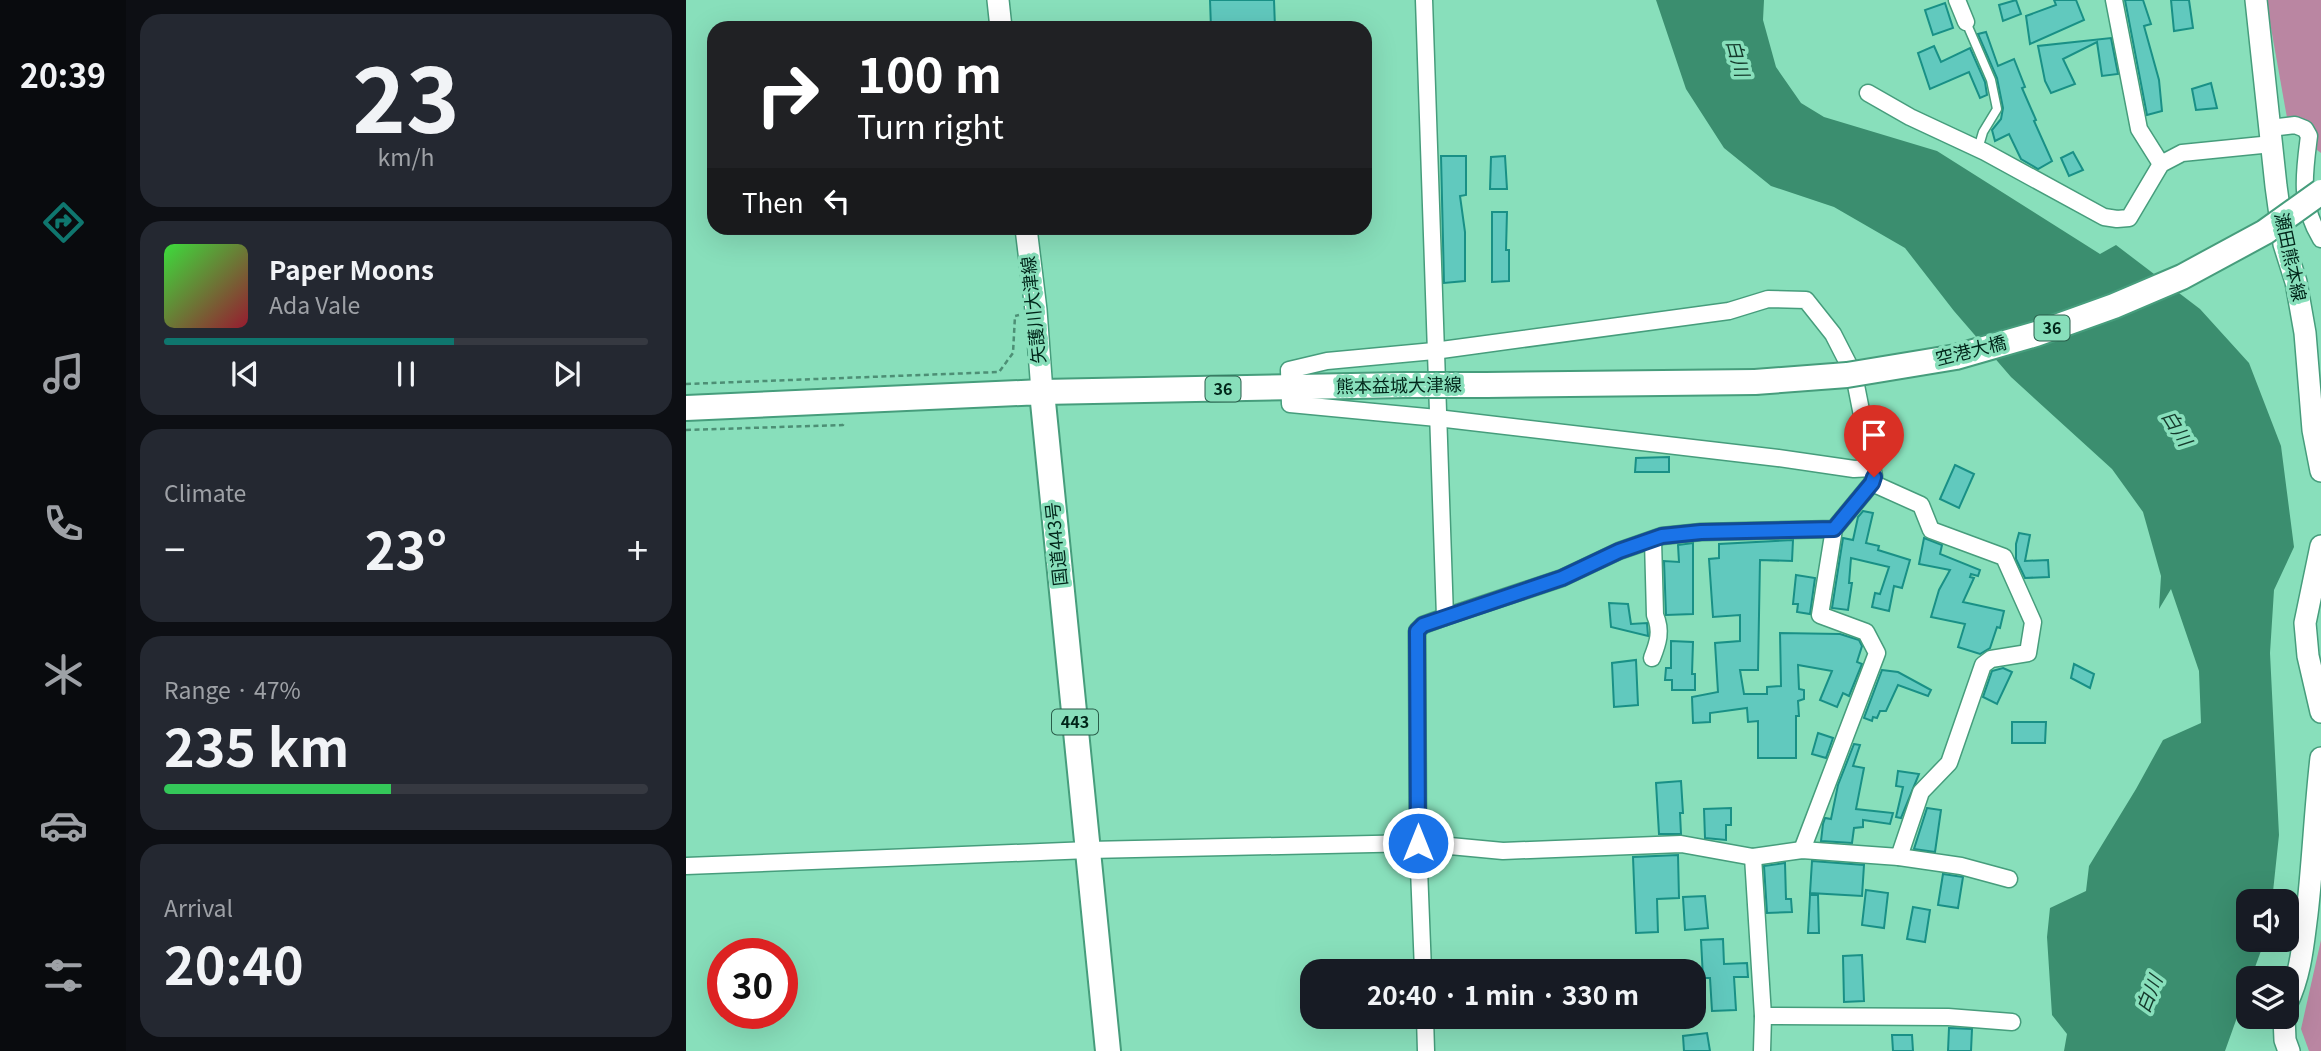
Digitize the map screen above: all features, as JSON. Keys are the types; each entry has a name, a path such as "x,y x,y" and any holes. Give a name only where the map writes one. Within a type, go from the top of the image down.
{"main road":[{"path":"998,0 1000,21"},
{"name":"瀬田熊本線","path":"2256,0 2284,244 2296,282 2305,333 2313,430 2321,471"},
{"name":"空港大橋","path":"1755,382 1846,375 1956,357 2036,334 2114,306 2182,277 2265,232 2321,192"},
{"name":"矢護川大津線","path":"1027,235 1042,392"},
{"name":"熊本益城大津線","path":"1042,392 1755,382"},
{"path":"686,408 1042,392"},
{"name":"国道443号","path":"1042,392 1108,1051"},
{"path":"2321,546 2305,623 2308,656 2321,712"},
{"path":"2299,969 2312,869 2321,758"},
{"path":"2285,1029 2289,1051"}],"street":[{"path":"1424,0 1444,617"},
{"path":"1956,0 1966,22"},
{"path":"2114,0 2139,129 2161,164"},
{"path":"1868,93 2104,217 2118,219 2129,218 2161,164 2182,153 2271,136 2295,125 2305,129 2309,136 2303,186 2310,221 2321,239"},
{"path":"1802,850 1877,653 1866,632 1820,615 1834,529 1872,475 1854,375 1833,334 1805,300 1768,299 1729,311 1434,351 1327,361 1289,370 1290,404 1778,457 1854,469 1872,475 1921,505 1931,530 2004,558 2033,622 2028,653 1991,659 1983,666 1949,763 1921,792 1899,857"},
{"path":"1423,959 1418,843 1417,631 1423,625 1562,578 1619,551 1662,536 1701,532 1834,529"},
{"path":"1652,658 1659,640 1659,626 1655,615 1653,540"},
{"path":"686,866 1088,850 1418,843 1503,850 1681,844 1753,857 1802,850 1899,857 1961,866 2009,879"},
{"path":"1753,857 1763,1016 1762,1051"},
{"path":"1763,1016 1948,1017 2012,1022"},
{"path":"1425,1029 1426,1051"}],"lane":[{"path":"1966,22 1991,80 1997,109 1983,132 1978,149"}],"path":[{"path":"686,384 999,372 1013,353 1015,316 1036,310"},
{"path":"686,430 843,425 850,402"}],"shaded area":[{"path":"2266,0 2321,0 2321,153 2289,129"},
{"path":"2321,940 2321,1051 2309,1051 2301,1029"}],"water":[{"name":"白川","path":"1656,0 1764,0 1763,20 1776,67 1801,103 1824,117 1937,151 2100,254 2116,245 2200,309 2249,363 2281,446 2294,547 2274,590 2270,653 2279,835 2273,889 2236,889 2236,952 2261,952 2255,966 2236,966 2236,1020 2225,1051 2064,1051 2067,1034 2052,1015 2047,937 2050,908 2086,891 2089,866 2163,740 2201,723 2199,671 2171,589 2159,609 2161,576 2143,512 2112,469 2011,377 1954,311 1905,248 1834,207 1771,186 1724,148 1686,89"}],"building":[{"path":"1210,0 1274,0 1275,21 1211,21"},
{"path":"2016,0 2021,14 2003,21 1999,5"},
{"path":"2054,0 2076,0 2084,20 2030,44 2026,16 2056,5"},
{"path":"2125,0 2143,0 2151,24 2144,26 2159,80 2162,111 2147,115"},
{"path":"2171,0 2189,0 2193,28 2174,31"},
{"path":"1945,3 1953,28 1933,35 1925,10"},
{"path":"1986,32 1998,66 2014,59 2025,87 2022,88 2036,120 2034,121 2052,161 2038,169 2021,159 2009,134 1995,141 1992,130 2001,119 2003,108 1997,78 1978,34"},
{"path":"2111,38 2118,74 2102,76 2097,42 2063,59 2075,84 2051,93 2045,81 2038,46"},
{"path":"1934,46 1941,62 1970,48 1985,82 1987,95 1980,98 1969,72 1930,89 1918,53"},
{"path":"2211,83 2217,108 2196,110 2192,89"},
{"path":"2073,152 2083,170 2069,176 2061,158"},
{"path":"1441,156 1466,156 1466,195 1460,196 1465,232 1465,281 1444,283"},
{"path":"1505,156 1507,189 1490,189 1491,157"},
{"path":"1492,212 1507,212 1506,250 1509,250 1509,281 1492,282"},
{"path":"1669,457 1669,472 1635,472 1636,458"},
{"path":"1955,465 1974,474 1959,508 1940,499"},
{"path":"1863,511 1873,513 1866,543 1879,546 1878,550 1910,560 1902,588 1894,586 1889,611 1872,607 1875,593 1880,594 1889,567 1851,558 1849,583 1852,583 1848,610 1832,608 1843,538 1853,540 1858,517"},
{"path":"2019,533 2030,535 2025,561 2048,560 2049,577 2025,578 2016,559"},
{"path":"1924,538 1942,545 1940,554 1980,570 1978,576 1971,574 1970,577 1974,578 1963,602 2004,611 2000,628 1997,627 1990,648 1980,654 1958,647 1965,624 1931,617 1939,590 1950,570 1919,564"},
{"path":"1793,540 1792,561 1760,560 1758,670 1740,670 1744,694 1767,694 1767,687 1781,686 1780,633 1840,634 1859,640 1862,646 1857,662 1862,664 1849,696 1843,693 1837,707 1820,700 1832,671 1798,665 1799,689 1804,690 1804,699 1798,701 1796,758 1758,758 1758,721 1748,722 1747,708 1710,713 1710,722 1693,723 1692,697 1718,692 1715,643 1740,641 1740,615 1713,617 1709,559 1719,558 1719,544"},
{"path":"1693,543 1693,614 1666,615 1664,561 1679,562 1678,545"},
{"path":"1796,575 1815,578 1810,614 1797,612 1798,604 1793,604"},
{"path":"1609,603 1628,604 1631,624 1647,623 1648,636 1611,627"},
{"path":"1671,641 1693,642 1692,674 1695,674 1695,690 1672,690 1672,680 1665,680 1666,668 1671,668"},
{"path":"1636,660 1638,705 1614,707 1612,663"},
{"path":"2074,664 2094,674 2090,688 2071,678"},
{"path":"2003,668 2012,672 1997,704 1983,697 1992,671"},
{"path":"1882,670 1898,672 1931,690 1928,696 1898,685 1886,711 1880,711 1872,721 1864,718"},
{"path":"2012,722 2046,722 2045,743 2012,743"},
{"path":"1818,733 1833,738 1826,758 1812,754"},
{"path":"1854,744 1860,745 1853,766 1864,768 1856,809 1893,813 1890,824 1863,820 1863,827 1854,828 1852,843 1821,841 1825,818 1831,819 1838,785"},
{"path":"1898,771 1919,774 1901,818 1896,817 1903,787 1896,786"},
{"path":"1681,781 1681,834 1659,834 1656,783"},
{"path":"1731,808 1731,825 1726,825 1726,840 1705,838 1704,809"},
{"path":"1927,808 1941,810 1935,852 1914,849"},
{"path":"1678,855 1679,898 1657,899 1658,932 1636,933 1633,857"},
{"path":"1812,861 1864,865 1862,896 1810,893"},
{"path":"1785,863 1786,899 1791,899 1792,912 1767,913 1764,866"},
{"path":"1943,874 1963,877 1958,908 1938,905"},
{"path":"1866,890 1888,893 1884,928 1862,925"},
{"path":"1810,895 1818,895 1819,933 1808,933"},
{"path":"1705,896 1708,928 1685,930 1683,897"},
{"path":"1913,907 1930,910 1925,942 1907,939"},
{"path":"1723,939 1724,964 1747,963 1748,977 1734,977 1736,1010 1712,1011 1710,978 1706,978 1706,959 1702,959 1701,940"},
{"path":"1862,955 1864,1001 1844,1002 1843,956"},
{"path":"1949,1028 1972,1029 1971,1051 1948,1051"},
{"path":"1707,1033 1710,1051 1684,1051 1683,1036"},
{"path":"1892,1035 1912,1035 1913,1051 1893,1051"}],"route":[{"path":"1418,843 1417,631 1423,625 1562,578 1619,551 1662,536 1701,532 1834,529 1874,477"}]}
